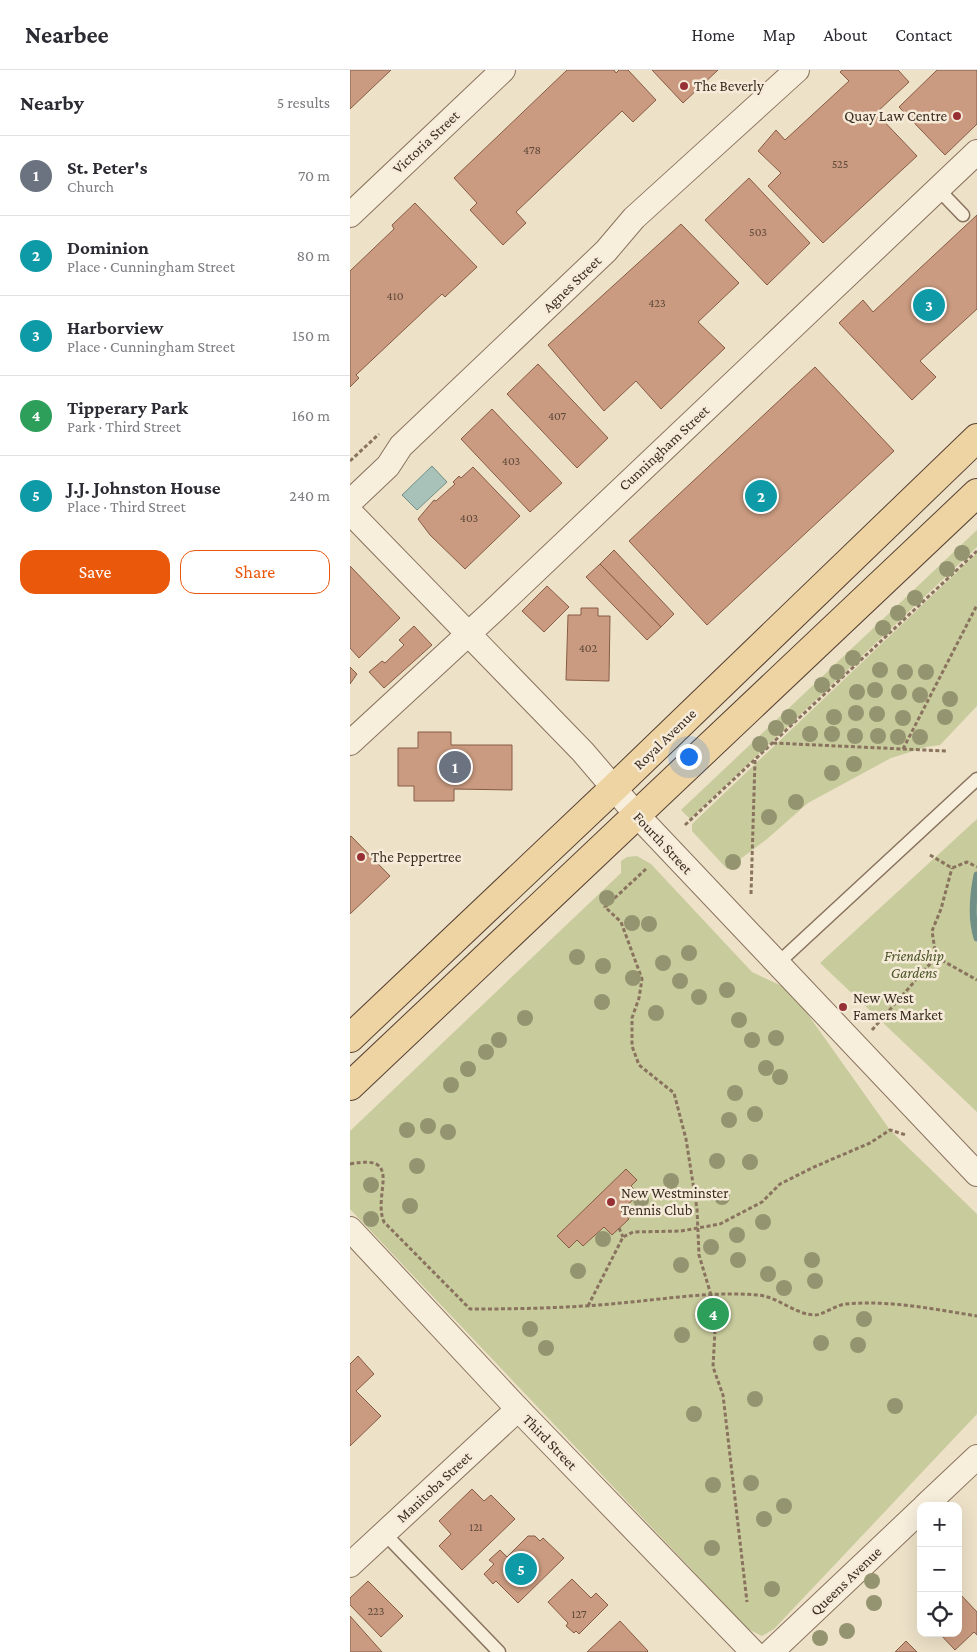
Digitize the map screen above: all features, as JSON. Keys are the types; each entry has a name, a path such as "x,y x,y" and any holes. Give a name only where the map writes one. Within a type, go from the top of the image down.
{"main road":[{"name":"Royal Avenue","path":"350,1038 614,788 977,438"},
{"path":"350,1086 977,492"}],"street":[{"name":"Victoria Street","path":"350,214 503,70"},
{"name":"Agnes Street","path":"350,502 388,466 401,446 606,252 634,218 797,70"},
{"name":"Cunningham Street","path":"350,743 468,634 977,152"},
{"name":"Fourth Street","path":"350,512 584,752 636,814 977,1174"},
{"name":"Third Street","path":"350,1229 518,1410 753,1652"},
{"name":"Manitoba Street","path":"350,1565 518,1410"},
{"path":"929,1502 977,1457"},
{"name":"Queens Avenue","path":"771,1652 917,1514"}],"lane":[{"path":"938,189 964,215"},
{"path":"778,964 977,779"},
{"path":"384,1533 499,1652"}],"path":[{"path":"685,825 977,551"},
{"path":"903,749 977,605"},
{"path":"772,743 946,751"},
{"path":"751,894 756,759"},
{"path":"930,855 952,868"},
{"path":"952,868 967,862 977,867"},
{"path":"646,868 605,907 621,922 642,979 639,998 632,1018 632,1046 640,1065 674,1093 686,1138 698,1229 699,1255 711,1295 715,1330 713,1367 723,1396 735,1514 747,1602"},
{"path":"857,1048 936,957 932,931 952,868"},
{"path":"936,957 977,980"},
{"path":"588,1306 624,1237 633,1232 656,1233 698,1229 720,1224 743,1214 762,1202 780,1184 814,1166 870,1143 890,1130 908,1136"},
{"path":"350,1164 366,1160 376,1162 380,1166 383,1178 381,1214 384,1222 470,1308 588,1306 711,1295 758,1295 774,1299 803,1313 815,1315 843,1304 872,1303 905,1304 977,1316"},
{"path":"620,1228 624,1237"}],"green space":[{"path":"977,530 977,547 690,819 681,810"},
{"path":"977,553 977,706 940,745 926,747 891,758 808,803 767,839 727,869 692,831 692,824"},
{"name":"Friendship Gardens","path":"977,819 977,1112 820,963"},
{"path":"637,856 651,864 752,972 784,987 799,1002 890,1130 977,1214 977,1414 774,1629 762,1636 748,1629 350,1209 350,1131 621,873 621,861 627,857"}],"water":[{"path":"432,466 447,482 417,510 402,495"}],"building":[{"path":"350,70 391,70 350,109"},
{"path":"567,70 614,70 616,73 619,70 628,70 656,100 633,122 622,111 516,212 526,223 503,245 470,210 477,203 454,178"},
{"name":"The Beverly","path":"652,70 718,70 683,103"},
{"path":"842,70 898,70 909,82 876,113 917,156 823,243 768,186 781,173 758,151 776,130 785,140 849,81 840,72"},
{"path":"937,70 977,70 977,124 945,155 899,107"},
{"path":"749,178 810,243 767,285 705,220"},
{"path":"415,203 477,267 445,297 442,294 356,375 359,378 350,387 350,271 394,229 392,225"},
{"path":"977,215 977,309 920,361 936,377 912,400 839,323 863,300 873,312"},
{"path":"681,224 739,283 698,322 725,348 661,409 636,381 604,411 548,345"},
{"path":"538,364 608,438 577,468 507,394"},
{"path":"815,367 894,451 707,625 629,541"},
{"path":"492,409 562,483 530,512 461,439"},
{"path":"473,467 520,516 465,569 430,535 418,519 434,500 436,501 455,484 453,482 459,476 461,478"},
{"path":"614,550 674,614 661,627 600,564"},
{"path":"600,564 661,627 647,640 586,577"},
{"path":"350,566 400,618 359,658 350,648"},
{"path":"547,586 569,607 544,632 522,611"},
{"path":"581,608 598,608 598,616 610,616 609,681 566,680 568,615 581,615"},
{"path":"414,626 432,645 384,688 369,672 382,661 385,663 404,645 399,640"},
{"path":"350,667 357,674 350,684"},
{"path":"418,732 451,732 451,745 512,745 512,790 454,789 454,801 414,801 414,786 398,786 398,748 418,748"},
{"name":"The Peppertree","path":"350,837 390,876 350,914"},
{"name":"New Westminster Tennis Club","path":"626,1169 637,1180 631,1186 639,1194 621,1211 629,1219 612,1235 604,1227 583,1246 577,1240 569,1248 557,1236"},
{"path":"358,1356 374,1374 356,1391 381,1416 350,1446 350,1364"},
{"path":"472,1489 484,1501 491,1495 515,1519 462,1570 439,1546 451,1534 439,1521"},
{"path":"528,1536 535,1536 540,1541 543,1538 564,1558 518,1603 496,1581 493,1584 484,1574 494,1564 489,1560 500,1550 507,1557"},
{"path":"572,1579 591,1598 596,1593 608,1605 579,1634 576,1631 574,1633 566,1626 568,1623 548,1602"},
{"path":"368,1581 403,1616 381,1637 350,1605 350,1598"},
{"path":"962,1596 977,1612 977,1635 974,1632 955,1650 943,1637 962,1637"},
{"path":"350,1616 382,1652 350,1652"},
{"path":"620,1621 647,1652 587,1652"},
{"path":"906,1641 917,1652 895,1652"}],"waterway":[{"path":"977,875 973,906 977,938"}],"place":[{"name":"The Beverly","path":"684,86"},
{"name":"Quay Law Centre","path":"957,116"},
{"name":"Harborview","path":"929,305"},
{"name":"Dominion","path":"761,496"},
{"name":"St. Peter's","path":"455,767"},
{"name":"The Peppertree","path":"361,857"},
{"name":"New West Famers Market","path":"843,1007"},
{"name":"New Westminster Tennis Club","path":"611,1202"},
{"name":"Tipperary Park","path":"713,1314"},
{"name":"J.J. Johnston House","path":"521,1569"}]}
